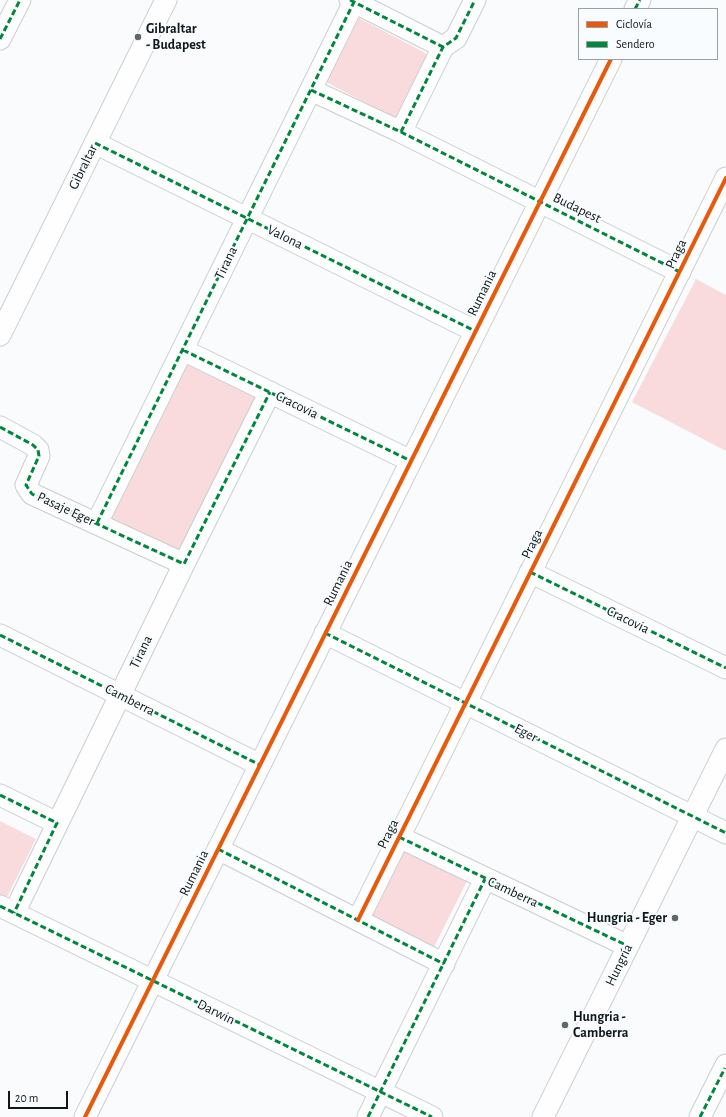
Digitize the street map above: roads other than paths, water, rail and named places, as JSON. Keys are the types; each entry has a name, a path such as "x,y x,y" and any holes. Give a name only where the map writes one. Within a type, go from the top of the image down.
{"street":[{"path":"0,40 20,0"},
{"name":"Gibraltar","path":"0,335 166,0"},
{"path":"401,132 443,47 456,38 475,0"},
{"path":"352,1 443,47"},
{"name":"Tirana","path":"97,523 311,90 352,1"},
{"name":"Rumania","path":"85,1117 610,60"},
{"name":"Budapest","path":"311,90 401,132 680,272"},
{"name":"Valona","path":"95,143 475,331"},
{"name":"Praga","path":"358,920 726,178"},
{"name":"Cracovia","path":"183,350 411,460"},
{"name":"Tirana","path":"7,909 57,823 270,392"},
{"name":"Pasaje Eger","path":"0,427 33,445 38,450 39,456 26,485 32,494 184,564"},
{"name":"Cracovia","path":"530,572 726,668"},
{"name":"Eger","path":"325,633 726,833"},
{"name":"Camberra","path":"0,635 260,765"},
{"name":"Hungría","path":"544,1117 726,749"},
{"path":"0,795 57,823"},
{"name":"Camberra","path":"399,837 628,946"},
{"path":"218,849 444,964"},
{"path":"368,1117 486,879"},
{"name":"Darwin","path":"7,909 432,1117"},
{"path":"700,1117 726,1071"}],"place":[{"name":"Gibraltar - Budapest","path":"138,37"},
{"name":"Hungria - Eger","path":"675,918"},
{"name":"Hungria - Camberra","path":"565,1025"}]}
